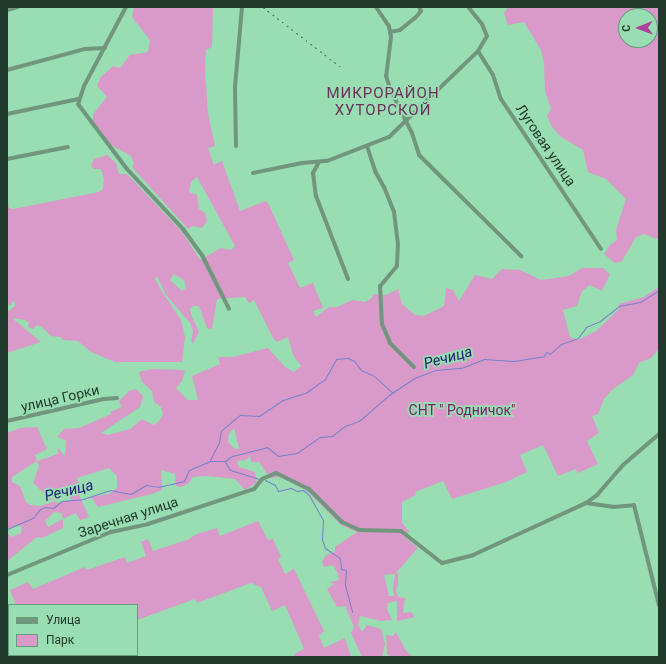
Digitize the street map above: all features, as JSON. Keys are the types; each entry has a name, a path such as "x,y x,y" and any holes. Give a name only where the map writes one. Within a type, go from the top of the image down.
{"street":[{"path":"7,10 18,7"},
{"path":"126,7 78,99 80,110 110,148 184,229 202,255 229,309"},
{"path":"236,146 235,87 242,7"},
{"path":"376,7 390,32 390,49 386,76 390,91 406,121 419,155 521,256"},
{"path":"390,32 400,30 415,18 421,11 419,7"},
{"path":"253,173 319,162 389,137 478,51 487,36 482,24 468,7"},
{"path":"7,70 85,48 105,48"},
{"name":"Луговая улица","path":"478,51 493,75 501,99 601,249"},
{"path":"7,114 78,99"},
{"path":"367,146 374,172 384,187 394,212 398,244 397,266 380,286 382,324 390,343 414,367"},
{"path":"7,159 68,147"},
{"path":"319,162 313,173 316,196 348,279"},
{"name":"улица Горки","path":"7,421 104,399 117,398"},
{"path":"586,503 597,495 623,465 659,434"},
{"name":"Заречная улица","path":"7,575 111,532 148,524 258,486 269,475 285,475 309,489 332,513 352,527 401,530 434,559 448,563 473,555 586,503"},
{"path":"586,503 613,507 634,506 659,605"}],"green space":[{"name":"СНТ \" Родничок\"","path":"134,7 213,7 212,47 206,50 205,69 208,113 215,146 208,148 214,165 222,161 240,211 266,201 269,205 294,260 288,263 300,288 313,283 323,308 313,311 316,317 329,307 337,307 352,300 365,302 372,298 373,294 386,295 398,289 402,304 415,315 424,316 444,306 446,288 453,290 459,301 475,275 492,279 502,269 520,270 541,280 569,276 582,268 603,268 610,274 602,291 590,285 582,291 577,306 563,310 570,337 578,340 596,331 619,309 619,304 644,297 659,287 659,349 651,358 639,363 633,375 613,389 604,399 598,414 592,416 599,433 587,441 598,464 578,473 576,469 558,476 543,445 520,455 527,472 506,482 452,499 443,481 415,492 416,495 402,502 402,523 409,531 406,538 418,548 396,573 398,573 398,585 396,590 398,597 405,598 403,613 411,612 415,617 397,621 397,601 388,603 387,609 392,620 381,621 360,616 358,625 362,632 367,625 381,629 385,644 382,657 362,657 351,633 354,627 345,606 337,607 327,589 334,584 330,582 339,580 338,574 333,565 324,567 322,562 326,555 335,552 335,547 357,532 341,525 307,491 281,477 270,478 259,462 251,462 250,456 246,460 237,461 239,467 255,472 257,482 245,490 235,479 206,476 193,477 189,483 181,487 176,486 175,474 161,470 162,490 152,494 98,507 91,497 109,494 117,488 117,476 109,468 77,478 79,484 77,490 89,517 80,520 76,513 63,519 63,528 42,538 37,537 7,561 7,532 11,537 21,533 22,527 17,525 7,529 7,433 20,428 37,427 47,449 35,455 37,461 58,454 58,448 65,456 66,440 57,437 64,429 79,428 111,414 110,412 122,407 119,401 129,391 136,389 143,396 140,407 101,433 108,435 130,429 142,419 154,425 160,420 163,414 161,407 154,402 152,391 142,382 139,372 152,369 185,370 182,381 176,388 188,400 198,400 192,376 220,364 218,357 233,357 268,348 285,367 294,372 301,366 293,355 288,337 277,342 273,338 254,300 249,303 245,297 217,299 212,329 207,328 199,306 193,306 190,309 199,332 193,343 191,342 193,331 191,324 166,295 157,276 155,279 161,290 181,320 185,337 182,362 115,362 91,352 78,341 63,340 60,337 51,336 42,327 37,325 33,329 28,327 29,323 25,320 12,318 41,342 7,353 7,312 15,306 14,300 10,306 7,302 7,198 9,208 13,209 99,192 103,189 104,179 101,169 94,169 91,166 94,159 107,155 116,163 119,174 127,174 182,232 200,260 221,248 231,250 235,246 197,177 191,182 189,192 197,195 199,209 205,213 207,221 202,228 192,226 188,229 132,167 134,163 131,156 111,145 93,121 93,114 107,97 97,86 100,78 113,66 120,68 130,55 148,52 150,40 132,17","holes":["174,274 184,280 186,288 182,291 170,280","234,428 239,449 235,449 228,442 229,434","37,461 39,466 33,483 43,492 47,501 52,500 49,493 64,487 66,492 53,497 54,500 68,493 71,500 57,503 56,501 40,506 30,505 26,502 20,486 12,482 12,477","54,512 61,513 63,519 48,527 45,521","395,574 393,587 394,596 389,596 384,575"]},
{"path":"508,7 659,7 659,240 644,234 636,237 622,261 615,263 604,254 610,245 617,240 616,230 626,199 606,179 588,172 583,150 561,137 552,127 547,116 551,109 545,91 544,63 541,50 524,22 508,25 504,13"},
{"path":"258,521 268,540 273,539 281,557 278,559 285,574 294,569 324,631 319,636 324,648 345,638 351,657 295,657 294,654 304,649 285,605 272,611 261,587 251,583 197,603 195,599 138,620 138,604 16,604 10,590 28,582 33,589 85,567 87,570 125,557 127,563 146,556 141,542 148,539 153,551 217,528 220,536"},
{"path":"396,632 406,651 413,657 391,657 387,654 386,635 393,636"},
{"path":"8,636 8,656 56,656 55,657 7,657"}],"waterway":[{"name":"Речица","path":"7,529 33,518 40,509 45,507 53,508 62,501 83,499 110,490 131,494 146,485 158,487 184,481 189,470 210,461 225,461 232,456 267,447 278,456 297,453 320,437 332,436 345,426 359,421 389,395 414,378 436,370 461,368 484,359 514,361 544,356 546,352 550,354 561,344 578,338 586,327 600,321 619,306 640,302 659,290"},
{"path":"210,460 219,442 221,431 231,422 240,415 259,416 283,400 307,392 325,379 336,359 348,358 354,361 361,370 374,376 392,392"},
{"name":"Речица","path":"225,462 230,470 259,479"},
{"name":"Речица","path":"265,480 275,485 278,491 291,488 297,491 303,490 309,495 323,520 322,539 325,548 340,558 341,569 346,570 345,585 352,612"}],"railway":[{"path":"263,7 341,67"}],"district":[{"name":"МИКРОРАЙОН ХУТОРСКОЙ","path":"383,102"}]}
